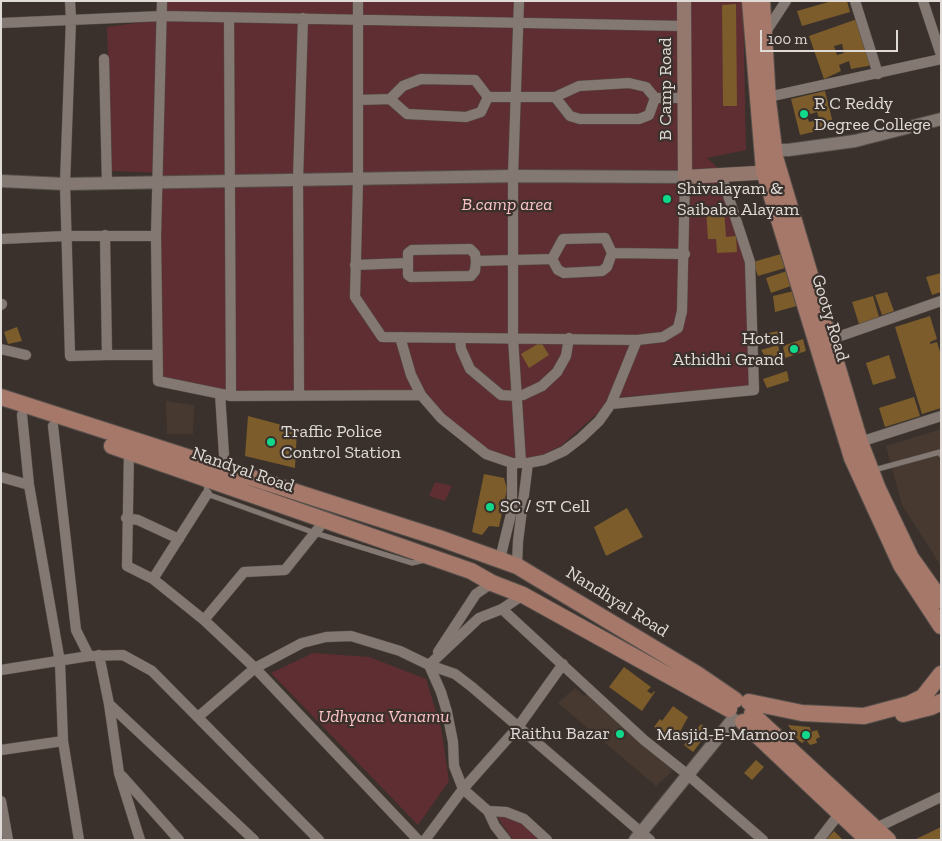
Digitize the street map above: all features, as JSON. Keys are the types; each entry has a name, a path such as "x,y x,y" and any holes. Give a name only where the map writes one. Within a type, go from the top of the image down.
{"main road":[{"name":"B Camp Road","path":"684,1 685,177"},
{"name":"Gooty Road","path":"750,1 774,150"},
{"name":"Gooty Road","path":"762,1 768,97 774,150 772,172 852,458 901,565 941,626"},
{"path":"764,34 769,1"},
{"name":"Gooty Road","path":"772,172 871,471 911,558 941,600"},
{"path":"685,177 772,172"},
{"name":"Nandyal Road","path":"1,397 473,549"},
{"name":"Nandyal Road","path":"1,408 129,451 207,486 320,527 432,558 471,571 492,583 523,595 740,711"},
{"path":"471,571 470,562 473,549"},
{"name":"Nandhyal Road","path":"473,549 525,570 740,711"},
{"path":"523,595 530,588 525,570"},
{"path":"740,711 867,715 909,704 923,696 941,674"},
{"path":"867,715 875,718 898,715 931,708 941,702"},
{"path":"740,711 839,814 872,834 888,840"},
{"path":"740,711 872,834"}],"street":[{"path":"70,1 65,184 70,356 157,355"},
{"path":"162,1 156,236 158,380 231,396 299,394 336,397 421,395"},
{"path":"1,181 65,184 358,178 513,176 685,177 685,254 682,311 678,328 663,337 637,340 382,337 355,297 358,178 358,1"},
{"path":"519,1 513,176 513,338 520,463 518,541 525,570"},
{"path":"764,34 786,1"},
{"path":"855,1 878,74"},
{"path":"768,97 878,74 941,57 923,1"},
{"path":"1,23 162,16 684,26"},
{"path":"229,18 231,396"},
{"path":"299,394 298,180 303,18"},
{"path":"104,59 107,183"},
{"path":"358,100 390,99 403,86 421,79 475,80 488,97"},
{"path":"488,97 555,97 579,86 629,83 646,87 654,98"},
{"path":"390,99 406,114 466,117 481,112 488,97"},
{"path":"555,97 570,116 597,119 639,119 649,115 654,98"},
{"path":"654,98 684,98"},
{"path":"774,150 855,141 941,119"},
{"path":"611,404 754,390 750,262 721,174"},
{"path":"1,239 105,235 156,236"},
{"path":"105,235 107,355"},
{"path":"605,238 609,242 612,253 607,267 602,271 564,273 558,270 552,259 563,239 605,238"},
{"path":"470,249 475,254 476,261 475,271 471,276 412,277 408,275 408,253 412,250 470,249"},
{"path":"612,253 685,254"},
{"path":"476,261 552,259"},
{"path":"355,266 407,263"},
{"path":"829,340 941,301"},
{"path":"400,337 410,375 421,395 440,418 486,454 520,463 564,451 598,421 611,404 637,340"},
{"path":"460,338 461,349 470,370 501,395 516,396 523,395 542,386 557,372 566,356 569,338"},
{"path":"1,349 26,355"},
{"path":"220,394 225,470"},
{"path":"22,415 29,485 60,662 64,741 79,840"},
{"path":"860,442 941,416"},
{"path":"53,426 76,630 94,656 109,704 119,773 140,840"},
{"path":"129,451 126,518 127,566 153,579 204,620 255,668 418,840"},
{"path":"500,559 512,510 520,463"},
{"path":"1,477 29,485"},
{"path":"153,579 179,538 207,486"},
{"path":"126,518 138,520 179,538"},
{"path":"204,620 244,572 285,570 320,527"},
{"path":"429,665 476,594 492,583"},
{"path":"429,665 479,618 502,609 523,595"},
{"path":"502,609 644,740 688,775 763,840"},
{"path":"198,716 255,668 302,643 326,637 350,636 400,651 429,665 455,674 642,837 688,775 740,711"},
{"path":"1,670 94,656 123,654 152,671 318,840"},
{"path":"425,840 463,789 518,727 563,664"},
{"path":"429,665 442,692 453,742 454,766 463,789 488,810 495,826 506,840"},
{"path":"109,704 254,840"},
{"path":"1,750 64,741"},
{"path":"119,773 179,840"},
{"path":"872,834 941,797"},
{"path":"1,801 8,840"},
{"path":"488,810 506,812 524,819 547,840"},
{"path":"819,840 839,814"}],"lane":[{"path":"871,471 940,452 941,455"}],"shaded area":[{"path":"166,401 194,405 193,434 167,434"},
{"path":"941,429 941,566 902,505 886,446"},
{"name":"Raithu Bazar","path":"594,687 679,765 656,786 558,703 575,688 584,696"}],"green space":[{"name":"B.camp area","path":"165,1 743,1 746,150 707,158 719,169 749,263 750,387 608,398 601,410 562,445 538,457 516,459 485,449 457,429 425,391 229,392 161,378 160,173 112,171 107,27 165,19"},
{"path":"435,482 452,486 445,501 429,496"},
{"name":"Udhyana Vanamu","path":"313,653 369,657 426,679 441,728 449,781 418,825 271,673"},
{"path":"500,816 522,824 540,840 513,840 498,818"}],"building":[{"path":"832,1 847,1 850,12 802,26 797,11"},
{"path":"736,4 737,106 723,106 722,5"},
{"path":"857,19 873,65 851,69 849,61 839,65 841,71 824,79 809,36","holes":["842,44 844,53 837,55 834,46"]},
{"name":"R C Reddy Degree College","path":"825,91 834,127 800,135 791,99","holes":["817,112 819,119 809,122 807,115"]},
{"path":"724,208 726,237 736,236 737,252 717,253 716,239 708,239 706,209"},
{"path":"781,254 785,268 758,276 753,262"},
{"path":"787,271 791,286 771,293 766,278"},
{"path":"941,273 941,292 932,295 926,277"},
{"path":"794,291 797,306 775,312 773,296"},
{"path":"887,292 894,311 882,315 875,295"},
{"path":"873,296 879,317 859,324 852,302"},
{"path":"930,316 937,339 930,342 930,344 937,342 941,355 941,408 922,414 895,327"},
{"path":"17,327 22,341 8,344 4,332"},
{"path":"778,331 778,342 765,345 760,335"},
{"name":"Hotel Athidhi Grand","path":"803,339 806,351 785,358 783,346"},
{"path":"541,342 549,355 529,368 521,354"},
{"path":"778,345 781,358 763,363 760,356 764,355 761,350"},
{"path":"889,355 896,378 873,385 866,363"},
{"path":"787,371 789,381 767,388 763,379"},
{"path":"914,397 920,416 885,427 879,408"},
{"name":"Traffic Police Control Station","path":"248,416 297,429 295,468 245,456"},
{"name":"SC / ST Cell","path":"484,474 504,478 507,489 499,527 489,526 482,535 472,532"},
{"path":"627,508 643,537 606,556 594,527"},
{"path":"624,667 651,687 647,691 652,694 655,692 642,711 609,687"},
{"path":"673,706 688,717 675,741 654,727 660,719 662,721"},
{"path":"701,724 709,731 693,752 684,745"},
{"name":"Masjid-E-Mamoor","path":"788,725 810,727 811,732 817,730 820,737 816,739 817,743 810,745 806,740 802,743"},
{"path":"756,760 764,767 752,780 744,773"},
{"path":"941,827 941,840 914,840"},
{"path":"834,831 843,840 826,840"}],"place":[{"name":"R C Reddy Degree College","path":"804,114"},
{"name":"Shivalayam & Saibaba Alayam","path":"667,199"},
{"name":"Hotel Athidhi Grand","path":"794,349"},
{"name":"Traffic Police Control Station","path":"271,442"},
{"name":"SC / ST Cell","path":"490,507"},
{"name":"Raithu Bazar","path":"620,734"},
{"name":"Masjid-E-Mamoor","path":"806,735"}]}
